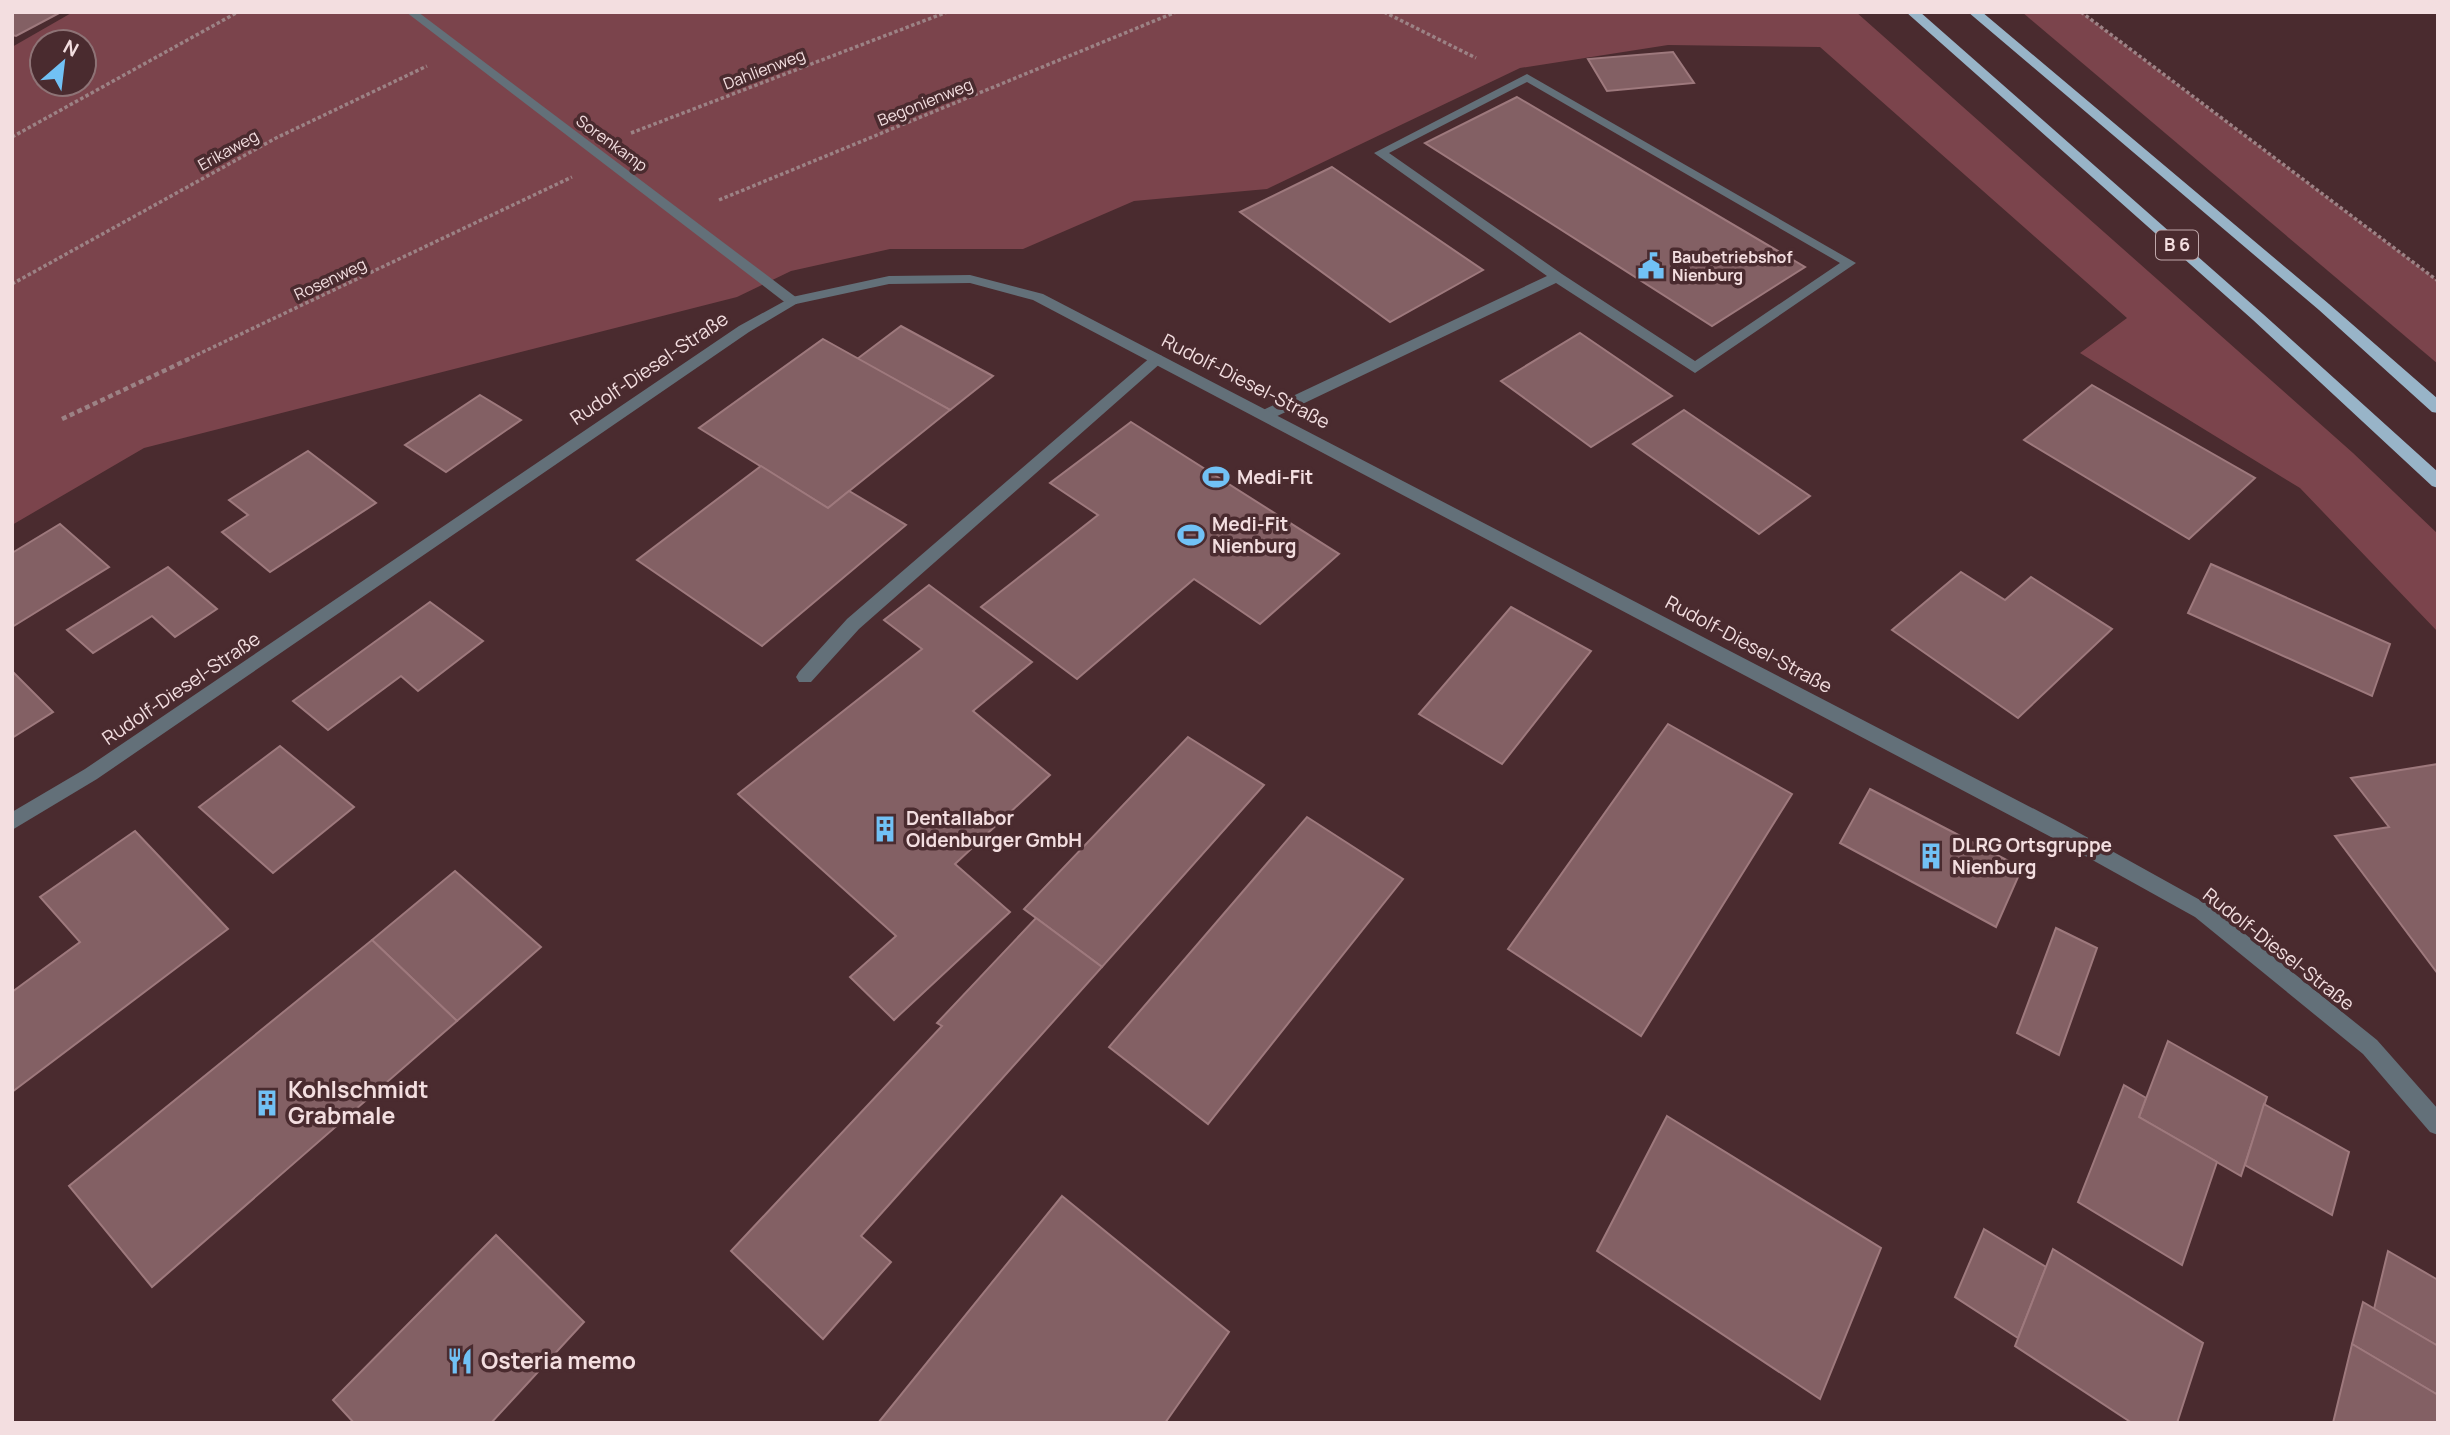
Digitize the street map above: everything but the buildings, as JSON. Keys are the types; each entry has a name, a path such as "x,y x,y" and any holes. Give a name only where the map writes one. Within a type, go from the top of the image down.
{"highway":[{"name":"B 6","path":"1912,12 2258,317 2438,482"},
{"name":"B 6","path":"1974,12 2324,307 2438,408"}],"street":[{"name":"Sorenkamp","path":"420,14 462,50 792,301"},
{"path":"1527,77 1849,263 1695,368 1557,277 1380,153 1527,77"},
{"path":"1266,415 1557,277"},
{"name":"Rudolf-Diesel-Straße","path":"12,822 92,774 744,329 792,301 889,280 970,279 1038,297 2033,818 2202,911 2370,1048 2438,1125"},
{"path":"805,677 852,624 1157,359"}],"path":[{"path":"12,137 238,12"},
{"name":"Dahlienweg","path":"591,148 947,12"},
{"name":"Begonienweg","path":"682,215 1176,12"},
{"path":"1384,12 1476,58"},
{"path":"1393,17 1402,12"},
{"path":"2081,12 2438,281"},
{"name":"Erikaweg","path":"12,284 276,138 462,50"},
{"name":"Rosenweg","path":"62,419 608,160"}],"shaded area":[{"path":"73,12 1856,12 2353,453 2438,534 2438,632 2300,488 2080,353 2127,318 1820,47 1668,45 1520,68 1267,189 1134,201 1023,249 890,249 791,271 737,297 144,448 12,525 12,47 28,38 28,98 98,98 98,28 45,28"},
{"path":"2022,12 2081,12 2438,281 2438,364"}],"place":[{"name":"Baubetriebshof Nienburg","path":"1651,266"},
{"name":"Medi-Fit","path":"1216,477"},
{"name":"Medi-Fit Nienburg","path":"1191,535"},
{"name":"Dentallabor Oldenburger GmbH","path":"885,829"},
{"name":"DLRG Ortsgruppe Nienburg","path":"1931,856"},
{"name":"Kohlschmidt Grabmale","path":"267,1103"},
{"name":"Osteria memo","path":"460,1361"}]}
